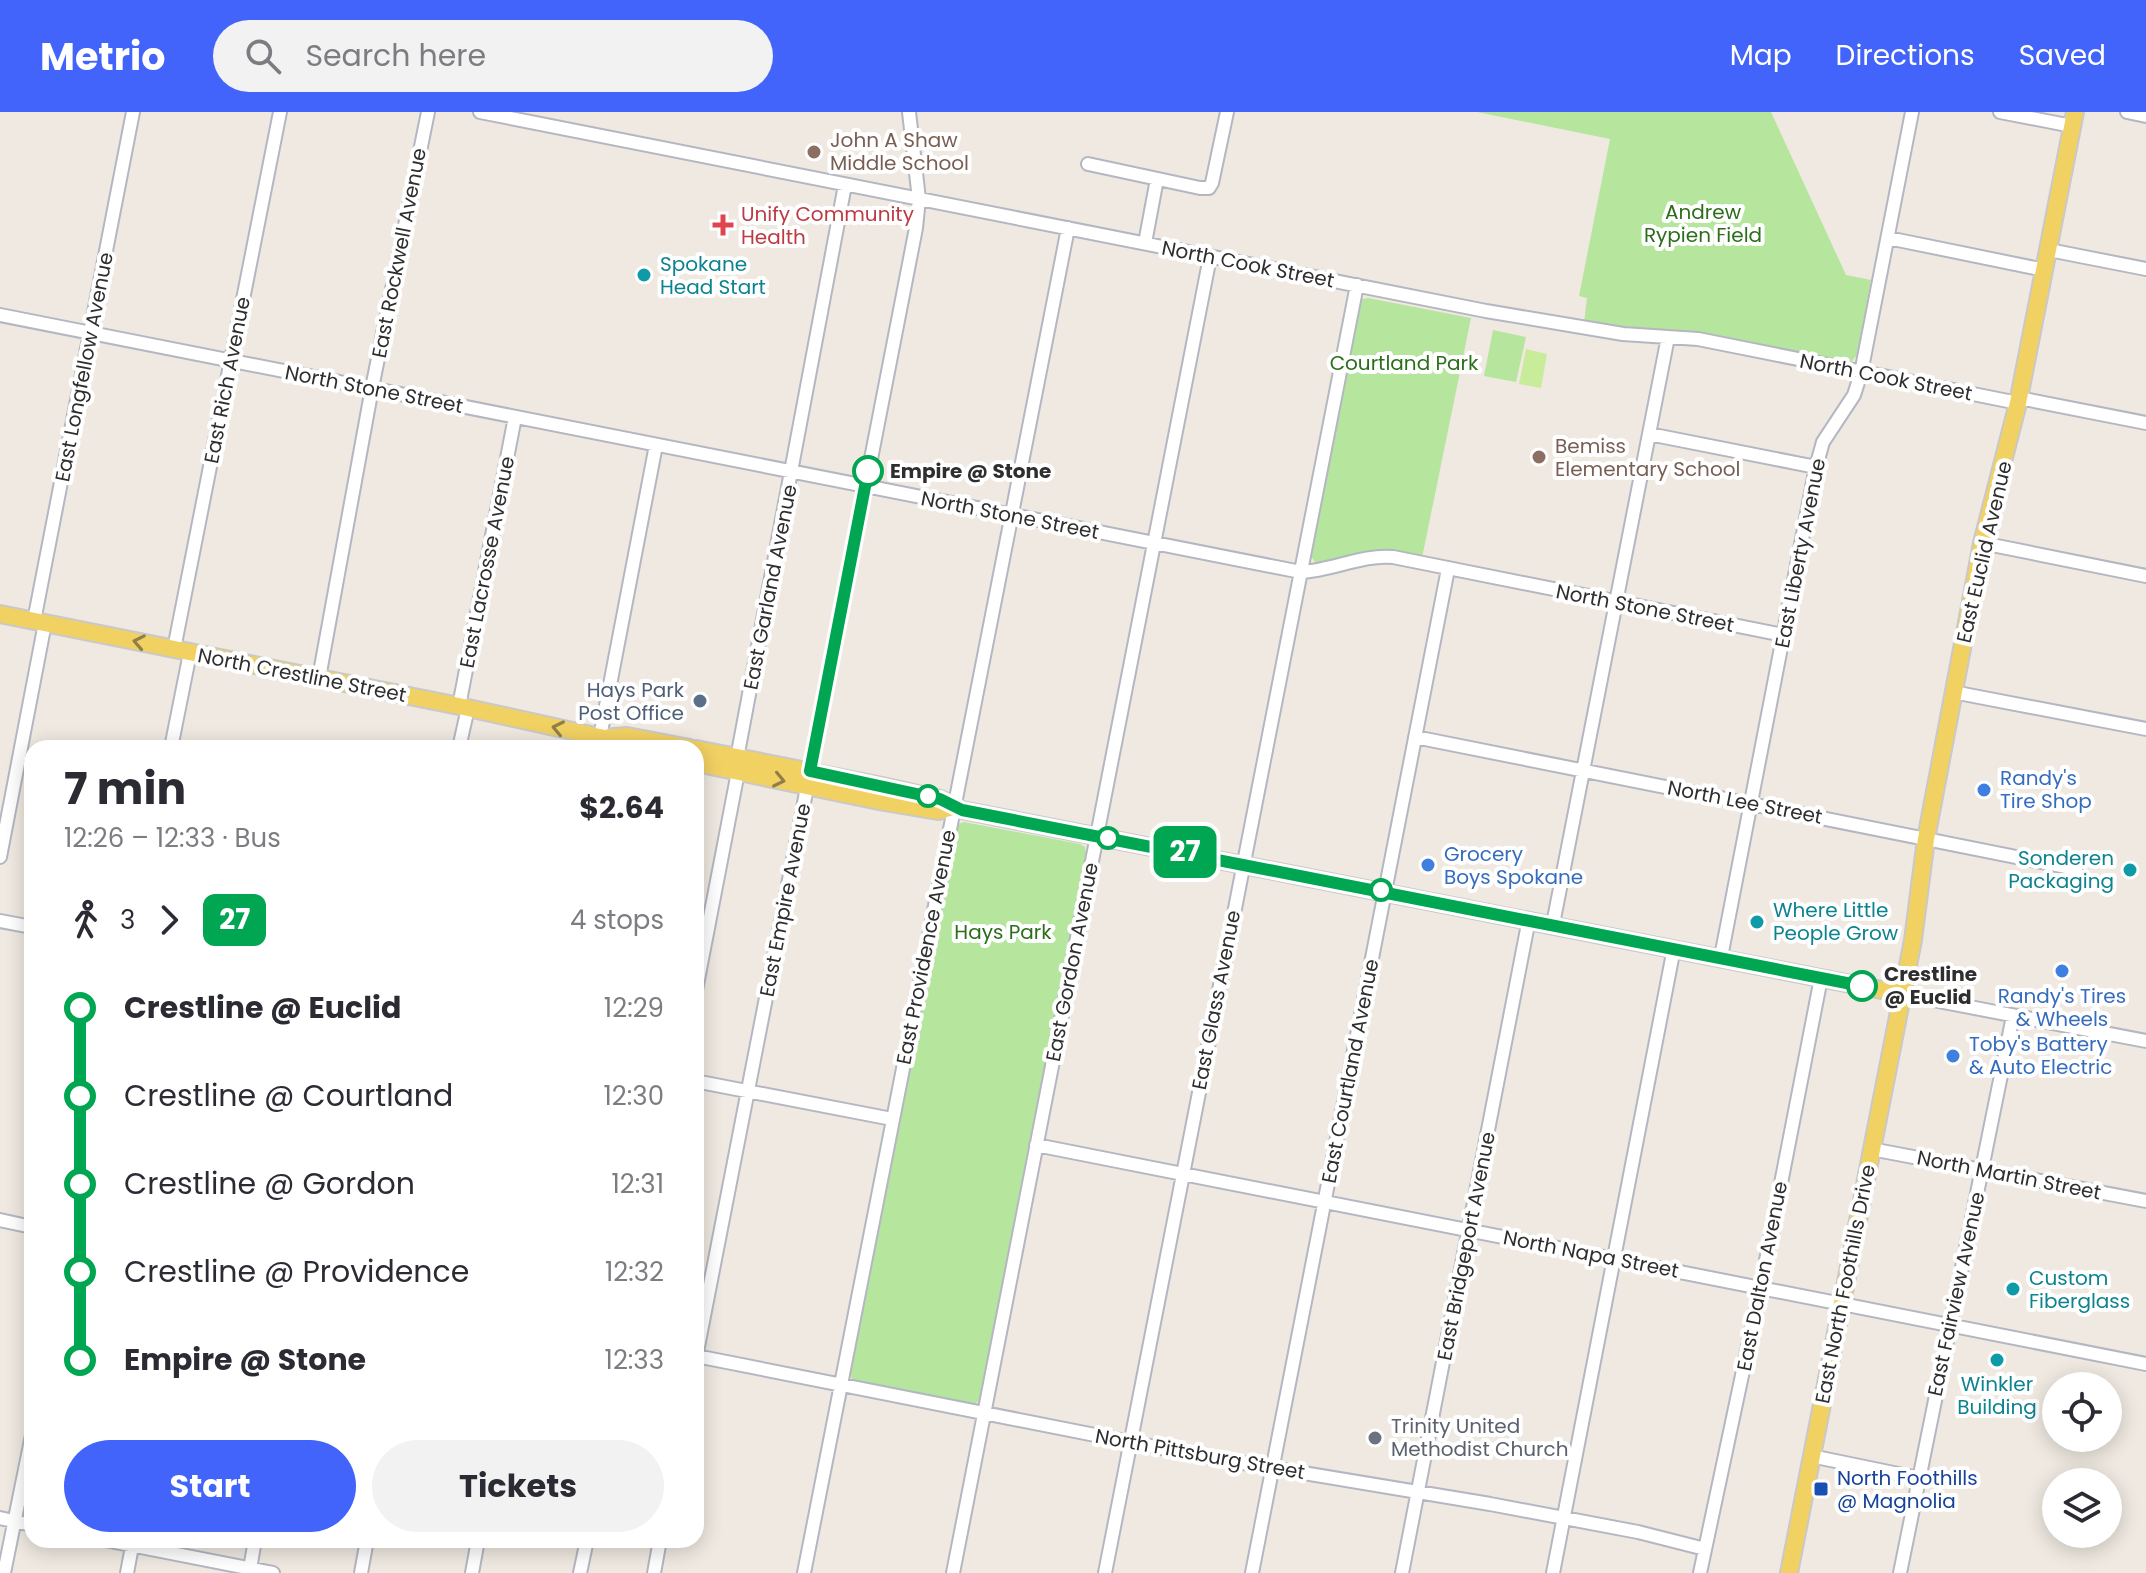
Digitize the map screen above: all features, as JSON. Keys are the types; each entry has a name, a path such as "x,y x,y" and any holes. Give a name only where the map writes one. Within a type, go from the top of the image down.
{"main road":[{"name":"East Euclid Avenue","path":"1902,994 1913,940 1926,839 1982,543 2019,400 2073,119"},
{"name":"North Crestline Street","path":"0,614 464,707 599,740"},
{"name":"North Crestline Street","path":"608,740 627,736 648,740"},
{"path":"704,752 737,765"},
{"path":"704,763 737,765 940,799 953,807 1902,994"},
{"name":"East North Foothills Drive","path":"1789,1573 1902,994"}],"street":[{"name":"East Longfellow Avenue","path":"0,857 90,334 133,112"},
{"name":"East Rich Avenue","path":"172,740 182,651 230,362 280,112"},
{"name":"East Rockwell Avenue","path":"319,678 372,388 428,112"},
{"name":"North Cook Street","path":"480,112 1573,327 1698,339 1861,373 2146,423"},
{"name":"East Empire Avenue","path":"704,1314 916,228 919,199 909,112"},
{"path":"1088,164 1209,188 1227,112"},
{"name":"East Liberty Avenue","path":"1721,957 1816,467 1823,442 1854,395 1861,373 1912,112"},
{"path":"2000,112 2073,119"},
{"path":"2127,112 2146,116"},
{"path":"1145,243 1157,179"},
{"name":"East Garland Avenue","path":"704,948 845,185"},
{"name":"East Providence Avenue","path":"804,1573 1068,228"},
{"path":"1888,238 2045,270"},
{"path":"2049,250 2146,269"},
{"name":"East Gordon Avenue","path":"953,1573 1210,257"},
{"name":"East Glass Avenue","path":"1105,1573 1357,285"},
{"name":"North Stone Street","path":"0,315 1301,572 1318,571 1379,556 1783,635"},
{"path":"1553,924 1668,337"},
{"name":"East Lacrosse Avenue","path":"460,740 515,417"},
{"path":"1649,434 1816,467"},
{"path":"603,740 656,445"},
{"path":"1982,543 2146,576"},
{"name":"East Courtland Avenue","path":"1252,1573 1448,569"},
{"path":"1953,692 2146,729"},
{"name":"North Lee Street","path":"1415,737 2076,869"},
{"path":"704,910 711,911"},
{"name":"East Bridgeport Avenue","path":"1402,1573 1529,919"},
{"path":"0,921 24,926"},
{"path":"1553,1573 1674,948"},
{"name":"East Dalton Avenue","path":"1700,1573 1761,1286 1821,978"},
{"path":"1902,994 2146,1041"},
{"name":"East Fairview Avenue","path":"1900,1573 2013,1016"},
{"path":"704,1083 892,1119"},
{"name":"North Napa Street","path":"1036,1145 2146,1364"},
{"name":"North Martin Street","path":"1871,1149 2146,1201"},
{"path":"0,1220 24,1225"},
{"name":"North Pittsburg Street","path":"704,1358 985,1415 1638,1532 1705,1549"},
{"path":"1811,1456 1918,1478"},
{"path":"4,1573 24,1475"},
{"path":"0,1518 24,1523"},
{"path":"127,1573 132,1548"},
{"path":"150,1548 224,1569 268,1573"},
{"path":"250,1569 254,1548"},
{"path":"361,1573 366,1548"},
{"path":"472,1573 477,1548"},
{"path":"580,1573 585,1548"},
{"path":"654,1573 659,1548"}],"green space":[{"name":"Andrew Rypien Field","path":"1477,112 1771,112 1846,275 1871,280 1857,355 1852,361 1844,363 1674,332 1584,323 1587,298 1579,296 1610,139"},
{"name":"Courtland Park","path":"1362,299 1471,318 1422,558 1317,565 1308,552 1358,306"},
{"path":"1493,330 1526,337 1516,382 1484,376"},
{"path":"1526,349 1547,354 1541,388 1519,384"},
{"name":"Hays Park","path":"964,822 1080,844 1085,847 1086,854 979,1401 973,1405 854,1381 849,1375 955,830 958,824"}],"bus line":[{"name":"27","path":"868,471 810,771 940,799 962,810 1862,986"}],"place":[{"name":"John A Shaw Middle School","path":"814,152"},
{"name":"Unify Community Health","path":"723,225"},
{"name":"Spokane Head Start","path":"644,275"},
{"name":"Bemiss Elementary School","path":"1539,457"},
{"name":"Empire @ Stone","path":"868,471"},
{"name":"Hays Park Post Office","path":"700,701"},
{"name":"Randy's Tire Shop","path":"1984,790"},
{"name":"Grocery Boys Spokane","path":"1428,865"},
{"name":"Sonderen Packaging","path":"2130,870"},
{"name":"Where Little People Grow","path":"1757,922"},
{"name":"Randy's Tires & Wheels","path":"2062,971"},
{"name":"Crestline @ Euclid","path":"1862,986"},
{"name":"Toby's Battery & Auto Electric","path":"1953,1056"},
{"name":"Custom Fiberglass","path":"2013,1289"},
{"name":"Winkler Building","path":"1997,1360"},
{"name":"Trinity United Methodist Church","path":"1375,1438"},
{"name":"North Foothills @ Magnolia","path":"1821,1489"}]}
